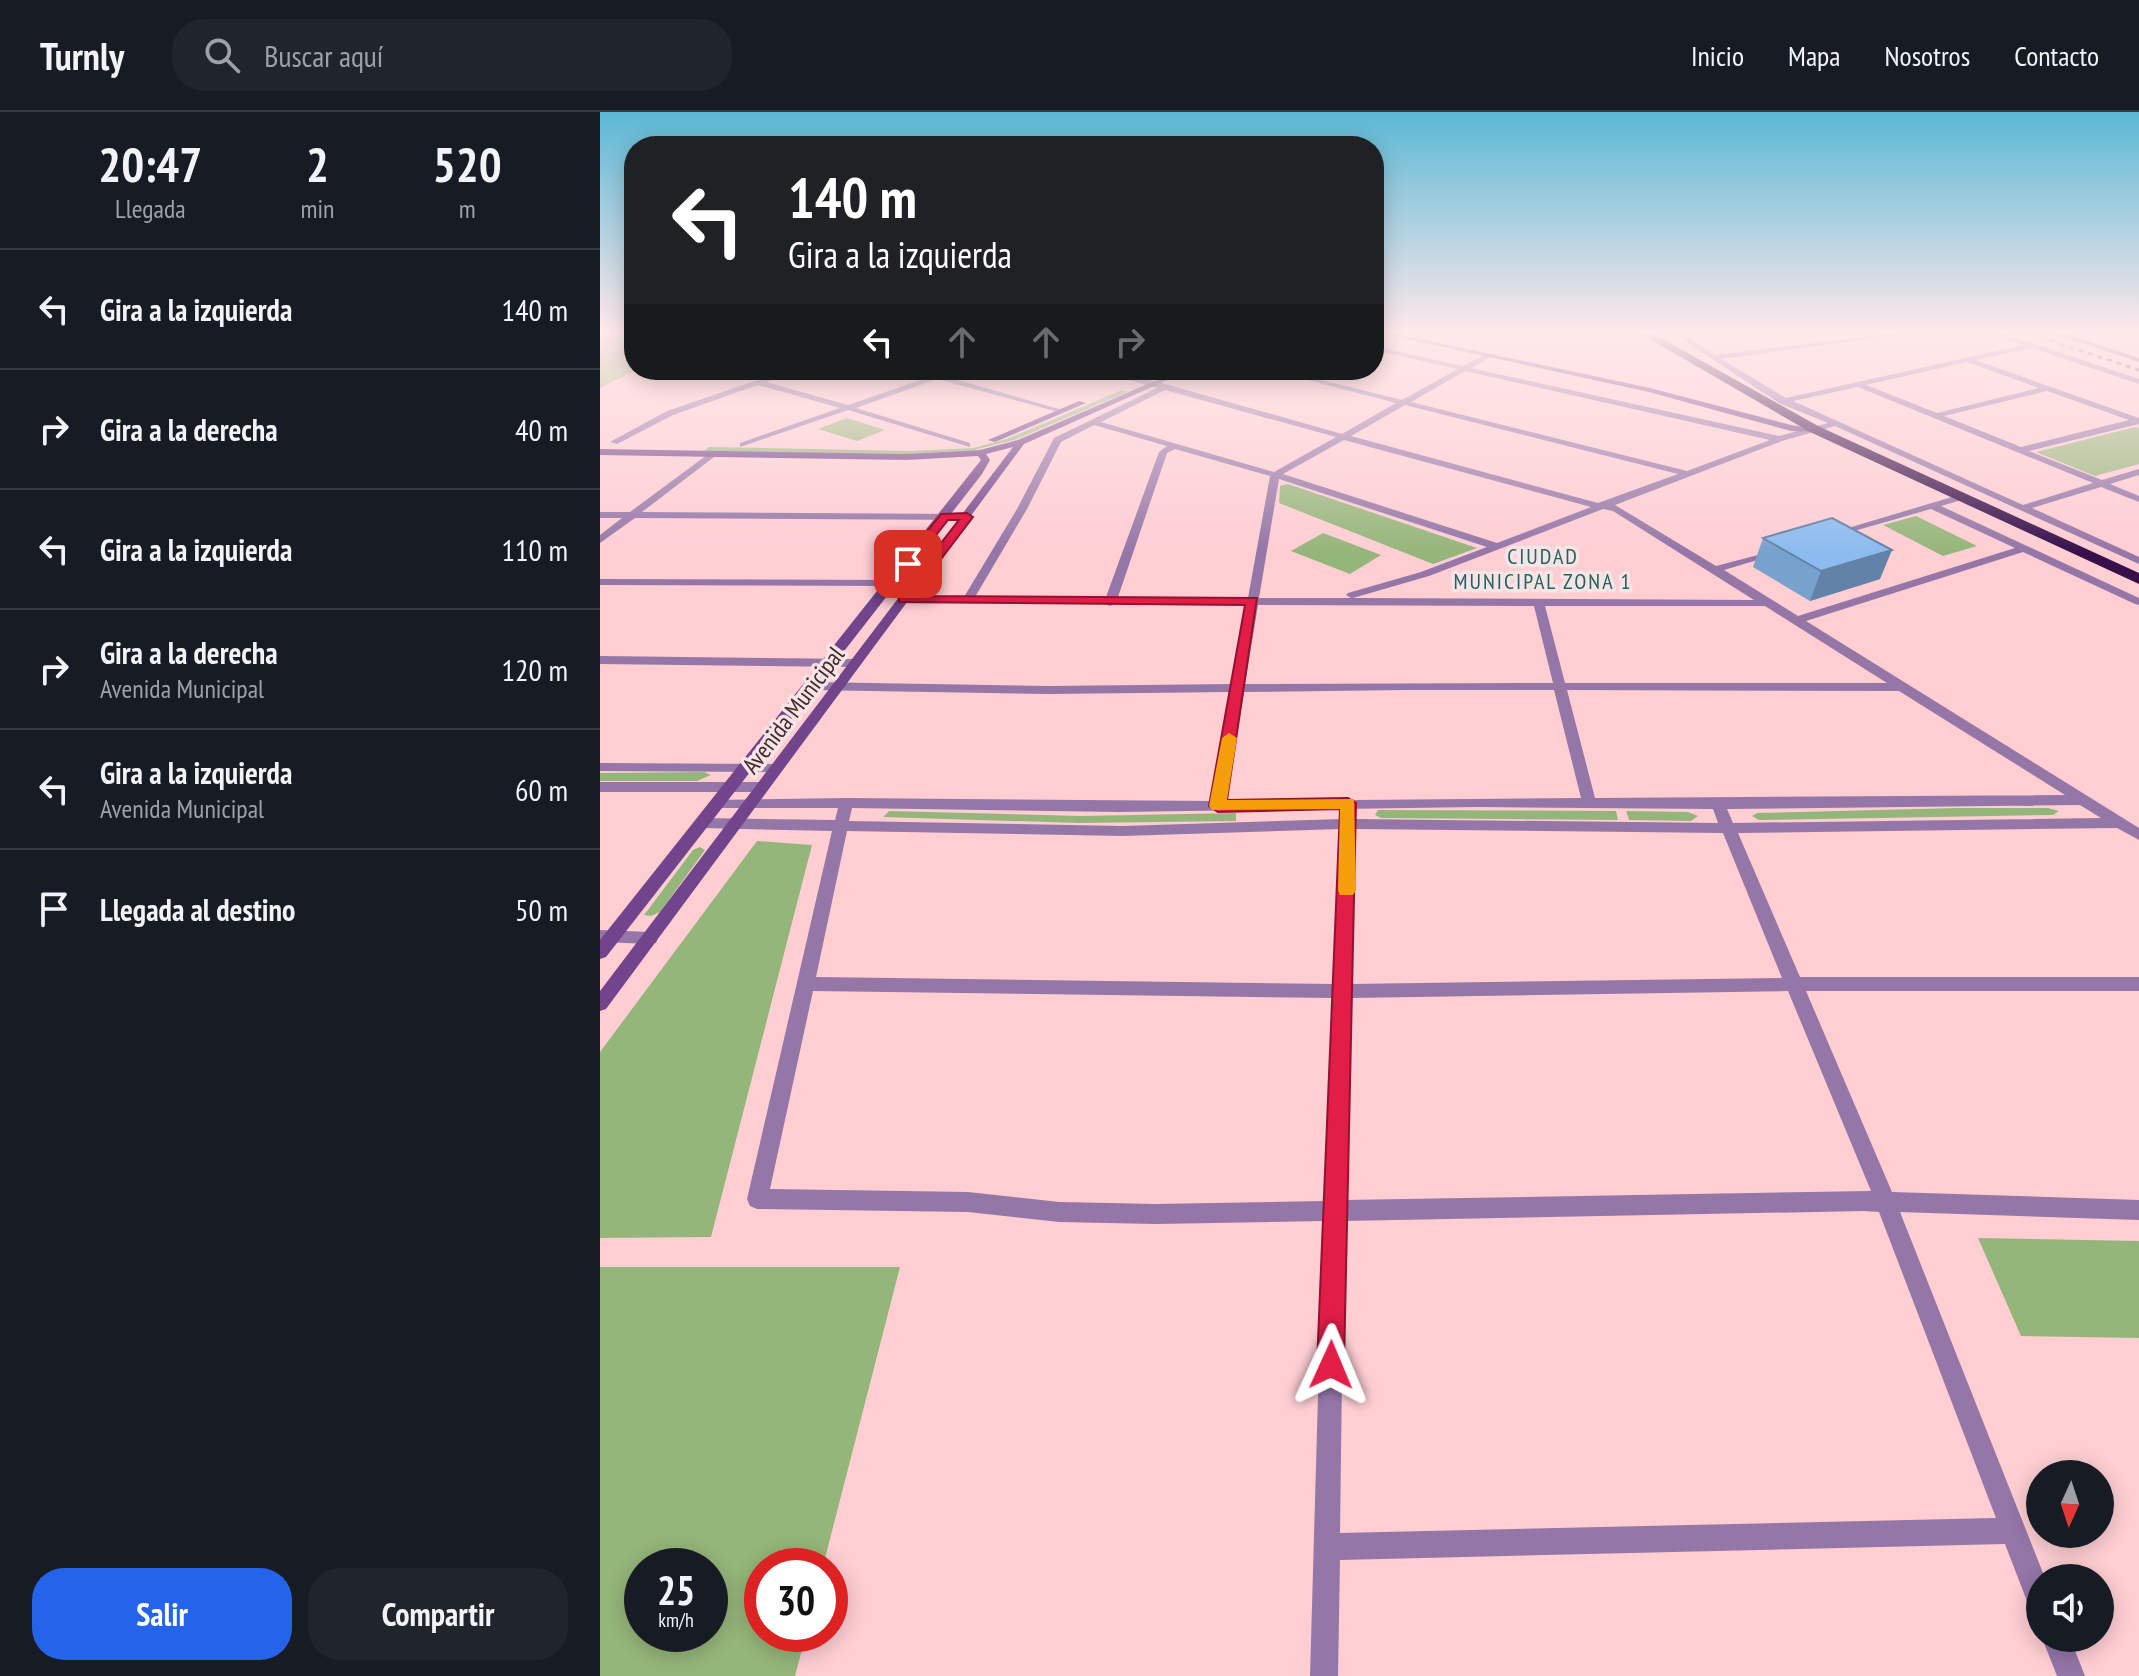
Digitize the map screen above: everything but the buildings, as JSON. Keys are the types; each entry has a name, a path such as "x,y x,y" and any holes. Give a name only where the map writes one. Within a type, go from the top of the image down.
{"highway":[{"path":"1773,407 1814,429 2139,579"}],"main road":[{"path":"600,442 923,448 967,445 1002,437 1072,407"},
{"path":"600,452 906,457 980,453 1021,442 1101,407"},
{"path":"1713,407 1791,428 1814,429"},
{"name":"Avenida Municipal","path":"600,1004 1021,442"},
{"name":"Avenida Municipal","path":"600,952 606,937 716,805 945,517 985,464 986,460 980,453"}],"street":[{"path":"614,442 687,407"},
{"path":"844,407 967,445"},
{"path":"743,445 851,407"},
{"path":"1048,407 1062,411"},
{"path":"968,600 1022,509 1057,440 1124,407"},
{"path":"1238,407 1598,506 1616,508 2139,835"},
{"path":"1275,475 1398,407"},
{"path":"1421,407 1691,474"},
{"path":"1638,407 1779,439"},
{"path":"1801,407 2139,561"},
{"path":"1913,407 2139,499"},
{"path":"1935,416 1971,407"},
{"path":"2099,407 2138,421"},
{"path":"2021,450 2138,421"},
{"path":"1092,422 1275,475 1495,546"},
{"path":"1319,601 1391,585 1779,439 1837,423"},
{"path":"1110,603 1163,452 1174,446"},
{"path":"600,540 711,455"},
{"path":"2023,508 2098,482 2139,472"},
{"path":"1218,806 1275,475"},
{"path":"1824,537 1962,497"},
{"path":"1931,505 2139,602"},
{"path":"600,515 967,517"},
{"path":"1717,569 1793,546"},
{"path":"1798,620 2025,548"},
{"path":"600,582 892,583 903,600 1771,603"},
{"path":"1539,604 1589,802"},
{"path":"600,660 856,663"},
{"path":"811,686 1049,690 1903,687"},
{"path":"600,767 777,768"},
{"path":"600,787 762,787"},
{"path":"701,823 1123,831 1348,814 1589,802 1718,804 2083,800"},
{"path":"846,803 757,1199 968,1202 1059,1212 1334,1212 1864,1201 2139,1210"},
{"path":"1718,804 1886,1203 2026,1564"},
{"path":"716,805 1218,806 1348,814 1729,828 2119,823"},
{"path":"1324,1676 1334,1212 1348,814"},
{"path":"606,937 650,938"},
{"path":"806,984 1344,991 1794,984 2139,984"},
{"path":"1326,1547 2013,1531"},
{"path":"2062,1652 2071,1676"}],"green space":[{"path":"1082,407 1092,407 1014,440 974,450 908,454 703,452 709,447 910,451 973,448 1007,439"},
{"path":"847,418 885,430 857,441 818,429"},
{"path":"2139,428 2139,464 2095,476 2036,452"},
{"path":"1288,484 1477,548 1433,564 1279,503 1280,486"},
{"path":"1916,516 1977,546 1943,556 1883,525"},
{"path":"1323,533 1381,555 1350,574 1291,551"},
{"path":"704,772 711,775 697,781 600,781 600,773"},
{"path":"2048,808 2059,811 2053,815 1759,820 1752,816 1757,813"},
{"path":"1378,810 1616,811 1618,820 1381,818 1375,815"},
{"path":"889,811 1081,816 1236,813 1236,821 1079,823 883,817"},
{"path":"1626,811 1688,812 1698,816 1691,821 1629,820"},
{"path":"757,841 812,845 711,1237 600,1238 600,1052"},
{"path":"700,847 705,850 660,912 644,915 693,850"},
{"path":"1978,1238 2139,1241 2139,1338 2021,1336"},
{"path":"600,1267 900,1267 828,1548 744,1548 744,1652 801,1652 795,1676 600,1676"}],"slow traffic":[{"path":"1229,738 1218,806 1348,803 1347,890"}],"district":[{"name":"CIUDAD MUNICIPAL ZONA 1","path":"1543,568"}],"route":[{"path":"908,564 945,517 967,517 903,600 1110,603 1252,601 1218,806 1348,803 1331,1365"}]}
